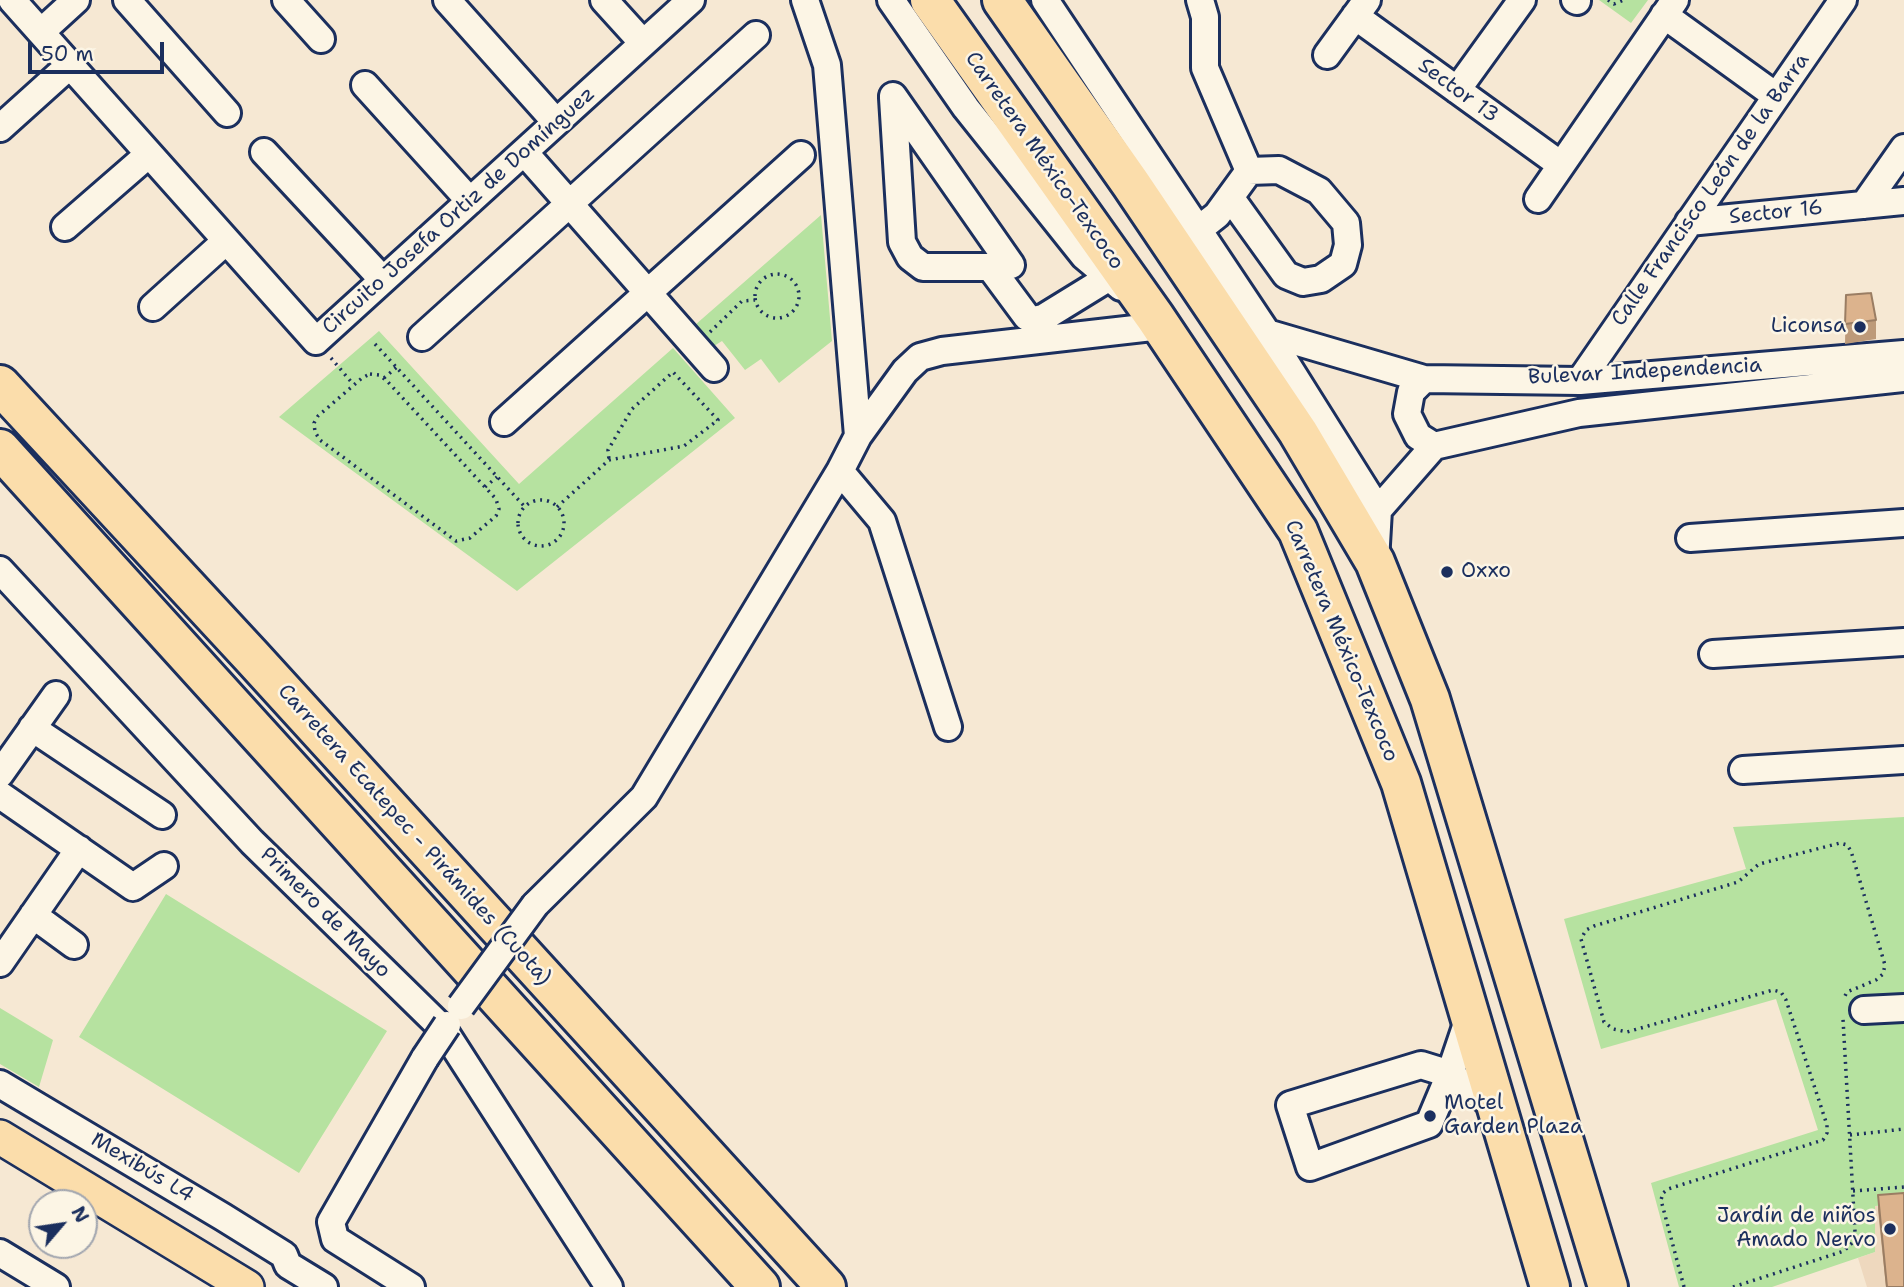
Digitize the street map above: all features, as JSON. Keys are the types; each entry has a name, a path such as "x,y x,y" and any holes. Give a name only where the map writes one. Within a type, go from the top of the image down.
{"highway":[{"name":"Carretera México-Texcoco","path":"930,0 1116,274 1158,321 1298,530 1401,783 1550,1287"},
{"path":"1002,0 1131,184 1298,432 1375,562 1430,699 1609,1282"},
{"name":"Carretera Ecatepec - Pirámides (Cuota)","path":"0,384 826,1287"},
{"path":"0,449 760,1287"}],"main road":[{"path":"0,1137 247,1287"}],"street":[{"name":"Circuito Josefa Ortiz de Domínguez","path":"12,0 316,341 691,0"},
{"path":"41,32 76,0"},
{"path":"127,0 227,113"},
{"path":"286,0 321,39"},
{"path":"447,0 556,122"},
{"path":"604,0 643,43"},
{"path":"805,0 827,65 858,436"},
{"path":"891,0 965,108 1084,256 1116,274 1043,318 1034,320 1027,317 990,267"},
{"path":"1045,0 1267,333 1378,510 1375,562"},
{"path":"1200,0 1205,17 1205,68 1249,171"},
{"path":"1457,90 1522,0"},
{"name":"Calle Francisco León de la Barra","path":"1580,380 1843,0"},
{"name":"Sector 13","path":"1327,55 1361,8 1457,90 1562,165"},
{"path":"1538,199 1670,8 1776,96"},
{"path":"422,337 756,35"},
{"path":"0,128 70,65"},
{"path":"365,85 470,201"},
{"path":"893,96 1011,265 990,267 923,267 910,257 902,242 893,96"},
{"path":"1864,205 1904,148"},
{"path":"264,152 383,280"},
{"path":"524,152 714,368"},
{"path":"65,227 149,154"},
{"path":"504,422 801,155"},
{"path":"1230,197 1286,275 1303,282 1321,279 1343,264 1348,245 1346,223 1319,191 1279,170 1249,171"},
{"path":"1198,230 1217,215 1249,171"},
{"name":"Sector 16","path":"1689,222 1904,201"},
{"path":"153,307 226,241"},
{"path":"411,1287 335,1239 331,1222 425,1058 535,905 644,797 840,471 858,436 905,371 920,357 942,351 1158,321"},
{"name":"Bulevar Independencia","path":"1267,333 1424,379 1580,380 1904,354"},
{"name":"Bulevar Independencia","path":"1434,446 1579,413 1904,378"},
{"path":"1378,510 1434,446 1418,436 1407,414 1411,392 1424,379"},
{"path":"840,471 882,521 948,727"},
{"path":"1690,538 1904,523"},
{"name":"Primero de Mayo","path":"0,570 252,842 443,1029 609,1287"},
{"path":"1713,654 1904,642"},
{"path":"0,774 56,695"},
{"path":"32,728 162,815"},
{"path":"1743,769 1904,760"},
{"path":"0,794 133,887 164,866"},
{"path":"0,963 79,849"},
{"path":"33,915 74,945"},
{"path":"1850,1008 1904,1008"},
{"path":"1470,1015 1450,1074 1429,1124 1310,1167 1290,1105 1420,1065 1450,1074 1497,1108"},
{"name":"Mexibús L4","path":"0,1084 284,1255 288,1265 324,1287"},
{"name":"Mexibús L4","path":"284,1255 293,1254 347,1287"},
{"path":"4,1264 56,1287"}],"path":[{"path":"1608,0 1614,4 1624,0"},
{"path":"774,274 789,277 799,296 794,309 782,317 768,316 755,300 757,286 761,280 774,274"},
{"path":"694,346 742,301 755,300"},
{"path":"316,341 354,385"},
{"path":"375,344 525,507"},
{"path":"384,378 397,368"},
{"path":"557,507 609,460 684,446 718,420 673,372 632,409 608,450 609,460"},
{"path":"370,374 384,378 496,499 499,509 496,516 470,538 456,541 320,440 315,432 314,423 318,416 354,385 370,374"},
{"path":"485,487 497,476"},
{"path":"543,500 557,507 564,520 556,540 543,546 530,543 520,533 519,517 525,507 543,500"},
{"path":"1684,1287 1661,1200 1663,1193 1668,1189 1822,1140 1827,1133 1827,1125 1786,1000 1781,992 1773,990 1627,1032 1613,1029 1604,1022 1581,939 1586,930 1594,926 1738,882 1759,864 1840,843 1847,845 1851,851 1885,965 1883,975 1876,980 1847,992 1850,1008 1850,1135 1856,1232 1853,1242 1844,1251 1733,1287"},
{"path":"1850,1135 1904,1129"},
{"path":"1853,1191 1904,1187"}],"shaded area":[{"name":"Jardín de niños Amado Nervo","path":"1904,1204 1904,1287 1867,1287 1858,1258 1875,1252 1875,1206"}],"green space":[{"path":"1599,0 1648,0 1631,23"},
{"path":"821,215 832,341 779,383 761,359 745,370 722,341 714,346 695,325"},
{"path":"379,331 519,484 673,348 735,418 517,591 279,417"},
{"path":"1904,817 1904,1204 1875,1206 1875,1252 1772,1287 1679,1287 1651,1183 1818,1130 1776,999 1601,1049 1564,919 1746,869 1733,827"},
{"path":"166,894 387,1031 299,1173 79,1037"},
{"path":"0,1008 53,1040 39,1087 0,1064"}],"building":[{"path":"1871,293 1876,320 1845,324 1846,295"},
{"name":"Jardín de niños Amado Nervo","path":"1904,1193 1904,1287 1887,1287 1878,1195"}],"place":[{"name":"Liconsa","path":"1860,327"},
{"name":"Oxxo","path":"1447,572"},
{"name":"Motel Garden Plaza","path":"1430,1116"},
{"name":"Jardín de niños Amado Nervo","path":"1890,1229"}]}
